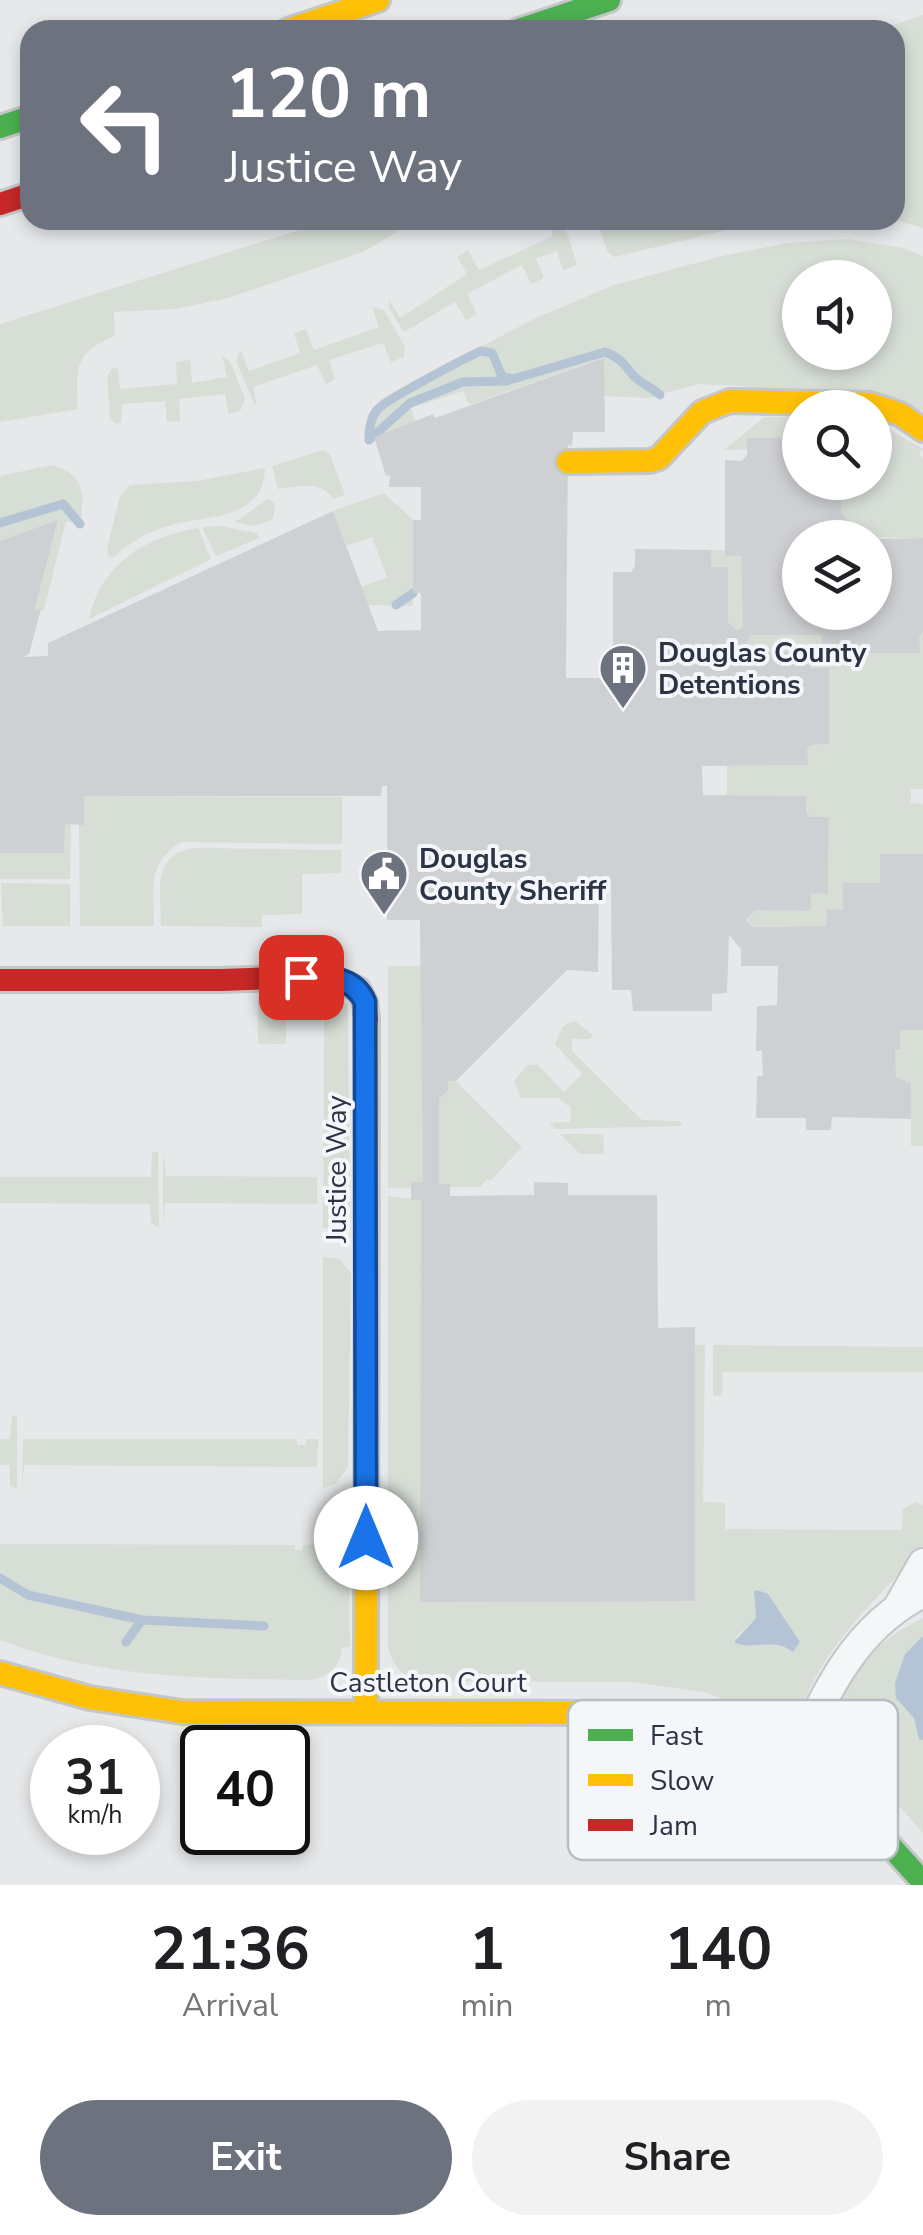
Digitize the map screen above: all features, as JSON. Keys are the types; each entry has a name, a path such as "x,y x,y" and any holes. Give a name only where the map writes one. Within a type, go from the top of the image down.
{"main road":[{"path":"318,20 378,0"},
{"path":"549,20 609,0"},
{"path":"568,462 659,458 702,412 730,401 870,404 900,414 923,430"},
{"name":"Justice Way","path":"0,980 326,976 352,984 362,995 366,1015 366,1712"},
{"name":"Castleton Court","path":"0,1674 70,1696 145,1709 568,1713"},
{"name":"Castleton Court","path":"898,1856 923,1882"}],"street":[{"path":"823,1700 870,1630 911,1599 923,1563"}],"shaded area":[{"path":"923,15 923,228 905,223 905,21"},
{"path":"299,230 400,230 363,252 228,298 175,309 114,312 115,336 92,348 80,363 78,409 0,422 0,324"},
{"path":"551,230 566,230 577,265 563,270 557,251 536,259 544,278 531,284 522,265 467,294 477,314 466,320 455,302 404,332 389,308 389,299 400,318 467,274 457,257 468,250 479,270 553,236"},
{"path":"600,230 726,230 614,257"},
{"path":"848,239 903,248 923,256 923,411 892,407 892,390 782,392 698,384 649,398 604,396 603,358 469,405 463,391 411,408 415,421 365,444 368,416 381,399 536,318 614,285 787,243"},
{"path":"372,307 384,310 405,347 404,357 391,362 383,343 329,360 335,379 326,384 317,365 253,387 257,406 254,403 236,360 241,350 249,371 300,353 294,333 306,329 314,350 379,327"},
{"path":"222,355 230,361 245,399 240,411 229,414 225,394 179,399 180,421 167,422 165,401 122,404 121,422 110,419 107,377 112,368 118,369 120,389 177,384 176,362 190,360 192,383 227,377"},
{"path":"764,417 782,417 782,438 748,438 747,449 724,450"},
{"path":"892,431 923,449 919,454 923,459 923,538 892,537 892,520 849,520 841,512 841,500 892,500"},
{"path":"323,450 330,455 345,495 334,499 322,489 309,486 278,489 272,466"},
{"path":"52,465 77,480 82,514 80,524 66,521 44,610 34,611 57,521 0,541 0,476"},
{"path":"265,468 255,498 244,507 160,528 114,557 108,556 120,496 130,485 197,481"},
{"path":"384,493 413,520 413,606 368,605 361,587 387,577 372,537 346,546 333,511"},
{"path":"268,499 275,504 270,521 253,526 235,522"},
{"path":"221,526 256,533 259,538 216,556 202,527"},
{"path":"198,528 211,559 89,619 104,582 128,556 161,538"},
{"path":"711,550 741,556 743,627 737,630 728,622 728,568 711,567"},
{"path":"923,633 923,789 911,789 911,803 923,804 923,854 880,854 880,883 843,883 843,910 827,910 826,926 753,927 746,920 755,910 810,911 811,893 828,894 829,817 810,817 806,796 727,795 727,766 807,765 807,749 811,745 829,744 829,669 810,668 809,651 757,652 747,642 752,635 822,635 823,654 919,653 919,637"},
{"path":"84,796 342,797 342,844 182,842 170,850 157,868 154,926 80,926 79,825"},
{"path":"65,824 71,824 70,879 0,879 0,853 64,853"},
{"path":"184,850 342,850 341,873 302,874 302,914 262,915 262,927 161,926 160,886 166,864"},
{"path":"1,883 70,884 70,926 3,926"},
{"path":"388,966 421,966 423,1182 411,1182 411,1188 388,1188"},
{"path":"258,997 286,997 286,1044 258,1044"},
{"path":"331,997 348,1004 350,1216 339,1227 323,1228 324,1000"},
{"path":"575,1021 593,1035 590,1039 572,1039 572,1051 642,1120 679,1121 683,1126 555,1129 550,1123 570,1122 571,1108 558,1098 521,1098 514,1081 527,1065 538,1065 564,1092 582,1074 555,1044 563,1026"},
{"path":"900,1030 923,1030 923,1146 911,1146 911,1083 896,1077 895,1049 900,1049"},
{"path":"448,1081 456,1081 522,1147 480,1187 439,1184 439,1099 448,1090"},
{"path":"560,1134 603,1134 604,1154 580,1154"},
{"path":"152,1152 158,1152 159,1228 151,1223 150,1204 0,1203 0,1177 151,1177"},
{"path":"163,1152 166,1176 317,1177 317,1204 165,1203 163,1227"},
{"path":"388,1196 421,1200 420,1601 695,1601 695,1345 705,1345 703,1502 725,1503 725,1529 902,1530 903,1509 916,1502 923,1505 923,1549 838,1643 805,1700 727,1700 703,1692 633,1682 419,1681 408,1677 388,1647","holes":["754,1597 800,1643 788,1649 762,1642 743,1646 736,1637 756,1618"]},
{"path":"323,1257 340,1259 351,1273 348,1467 335,1484 323,1488"},
{"path":"713,1345 923,1347 923,1372 723,1372 722,1395 713,1396"},
{"path":"12,1416 17,1416 17,1489 10,1486 10,1465 0,1465 0,1439 10,1439"},
{"path":"23,1439 296,1439 298,1445 306,1445 306,1439 318,1439 317,1467 24,1465 22,1488"},
{"path":"319,1521 340,1532 348,1544 350,1647 342,1648 336,1666 322,1677 309,1680 153,1674 76,1662 0,1640 0,1544 295,1545 295,1550 303,1550 303,1545 316,1544"},
{"path":"923,1618 923,1636 905,1654 895,1683 923,1740 923,1833 898,1805 898,1700 840,1700 864,1661 904,1628"}],"water":[{"path":"757,1590 768,1594 800,1642 793,1652 777,1645 748,1646 734,1642 756,1618"},
{"path":"923,1636 923,1740 919,1739 914,1718 896,1698 895,1683 905,1654"}],"building":[{"path":"604,358 605,432 573,432 572,446 568,445 566,678 613,678 613,572 631,572 635,549 711,550 711,567 728,567 728,622 737,630 743,627 741,556 725,556 725,460 742,461 747,455 747,438 782,438 782,500 841,500 841,512 849,520 782,520 782,630 892,630 892,539 923,538 920,653 822,654 822,635 752,635 747,642 757,652 810,651 810,668 829,668 829,744 811,745 807,749 808,765 702,766 703,795 806,796 810,817 829,817 828,894 811,893 811,911 755,910 746,920 753,927 826,926 827,909 843,910 843,883 880,883 880,854 923,854 923,1030 900,1030 900,1049 895,1049 896,1077 911,1083 911,1119 832,1117 831,1130 806,1130 806,1118 756,1118 757,1077 763,1075 762,1051 756,1051 757,1006 777,1005 778,966 741,966 741,949 729,935 727,993 712,994 712,1011 633,1011 631,990 612,990 611,882 599,882 598,972 567,970 456,1081 448,1081 448,1090 439,1099 439,1184 450,1184 450,1196 534,1195 534,1182 568,1183 568,1195 657,1195 658,1328 695,1327 695,1601 420,1602 421,1200 411,1200 411,1182 423,1182 420,920 387,920 387,786 382,786 381,796 84,796 84,825 65,824 64,853 0,853 0,541 58,520 34,611 41,609 29,654 23,657 48,656 48,643 333,511 378,631 421,630 421,593 413,593 413,520 421,520 421,487 389,487 390,475 386,476 374,437 433,414 435,418"}],"waterway":[{"path":"369,440 373,417 383,405 481,351 492,353 502,376 513,379 605,352 660,395"},
{"path":"369,440 410,403 463,382 508,381"},
{"path":"0,523 63,504 80,524"},
{"path":"396,605 413,593"},
{"path":"0,1578 28,1595 142,1620"},
{"path":"126,1642 142,1620 264,1626"}],"traffic: fast":[{"path":"549,20 609,0"},
{"path":"0,127 20,120"},
{"path":"898,1855 923,1882"}],"traffic: slow":[{"path":"318,20 378,0"},
{"path":"568,462 659,458 702,412 730,401 870,404 900,414 923,430"},
{"path":"366,1712 367,1019"},
{"path":"0,1673 90,1698 182,1712 568,1713"}],"traffic: jam":[{"path":"0,204 20,197"},
{"path":"0,980 327,976 358,989 367,1019"}],"place":[{"name":"Douglas County Detentions","path":"623,710"},
{"name":"Douglas County Sheriff","path":"384,916"}],"route":[{"path":"301,977 326,976 352,984 365,1002 366,1538"}]}
